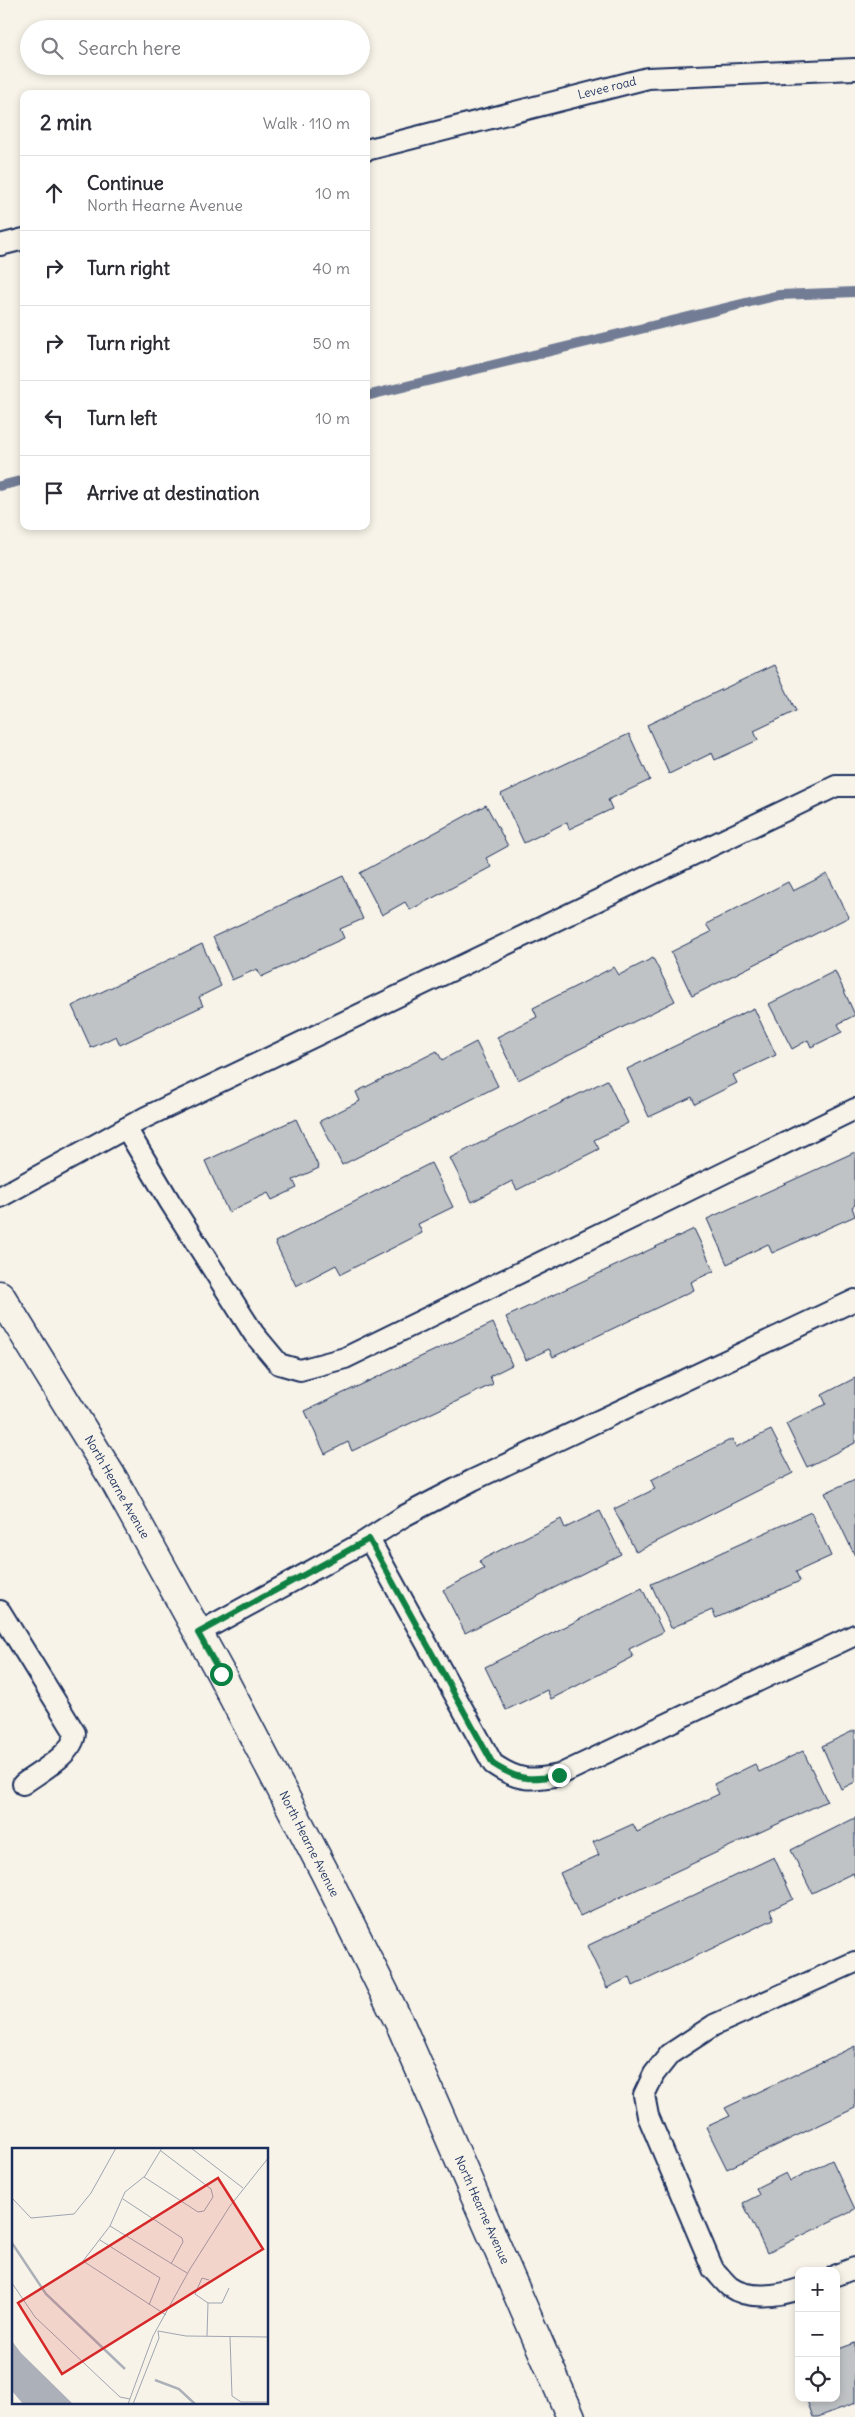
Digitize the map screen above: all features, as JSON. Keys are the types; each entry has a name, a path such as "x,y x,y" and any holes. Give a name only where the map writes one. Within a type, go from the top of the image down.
{"main road":[{"name":"North Hearne Avenue","path":"0,1294 114,1480 198,1633 319,1862 401,2026 570,2417"}],"lane":[{"name":"Levee road","path":"370,149 648,78 855,69"},
{"path":"0,245 20,240"},
{"path":"0,1197 126,1128 836,786 855,786"},
{"path":"126,1128 170,1202 254,1334 279,1364 300,1370 345,1358 855,1109"},
{"path":"198,1633 369,1539 404,1516 473,1480 855,1300"},
{"path":"369,1539 493,1764 512,1776 535,1780 559,1775 855,1635"},
{"path":"0,1611 75,1733 74,1743 68,1751 23,1784"},
{"path":"795,2290 781,2295 752,2295 731,2288 713,2269 648,2116 644,2095 654,2074 670,2054 714,2025 855,1962"},
{"path":"840,2274 855,2268"}],"building":[{"path":"774,665 796,711 754,731 758,740 715,760 712,753 669,774 647,725"},
{"path":"629,734 650,780 608,800 612,809 569,829 567,822 524,843 501,794"},
{"path":"486,805 508,846 486,858 491,867 410,910 405,902 382,915 360,873"},
{"path":"827,874 849,917 692,996 671,952 711,932 706,924 788,882 793,891"},
{"path":"343,876 363,919 340,929 344,938 261,977 257,969 232,980 213,937"},
{"path":"202,944 221,986 199,997 203,1006 120,1045 116,1036 91,1048 72,1006"},
{"path":"653,958 675,1001 518,1080 497,1037 537,1017 533,1008 614,967 619,975"},
{"path":"835,971 855,1015 838,1024 842,1032 811,1047 808,1040 792,1049 769,1004"},
{"path":"754,1008 776,1055 733,1075 737,1083 695,1104 692,1097 649,1117 627,1069"},
{"path":"476,1042 498,1086 342,1165 320,1121 360,1101 356,1092 437,1051 442,1060"},
{"path":"607,1080 628,1123 594,1140 599,1149 517,1190 512,1181 472,1202 450,1158"},
{"path":"296,1119 319,1168 293,1180 297,1188 272,1200 268,1193 228,1212 205,1161"},
{"path":"855,1152 855,1205 852,1207 855,1216 772,1253 768,1244 727,1264 707,1219"},
{"path":"431,1163 453,1207 418,1224 422,1233 341,1274 336,1265 296,1286 275,1242"},
{"path":"694,1229 714,1271 691,1282 694,1290 553,1357 549,1349 526,1360 506,1317"},
{"path":"493,1323 512,1365 490,1376 493,1384 352,1451 348,1442 325,1454 305,1411"},
{"path":"855,1378 855,1443 807,1467 786,1424 826,1404 822,1395"},
{"path":"771,1430 793,1473 636,1552 614,1509 655,1489 651,1480 732,1439 736,1447"},
{"path":"855,1479 855,1556 825,1493"},
{"path":"600,1511 621,1554 465,1633 443,1590 484,1569 479,1561 561,1519 565,1528"},
{"path":"811,1512 831,1556 796,1572 800,1581 716,1618 712,1610 671,1628 651,1584"},
{"path":"642,1588 663,1632 629,1649 633,1657 551,1699 547,1690 506,1710 485,1667"},
{"path":"855,1730 855,1782 841,1789 822,1746"},
{"path":"803,1751 827,1801 580,1916 560,1873 599,1855 593,1842 633,1824 637,1832 719,1794 714,1784 755,1764 759,1772"},
{"path":"855,1818 855,1878 853,1873 812,1893 791,1850"},
{"path":"774,1857 793,1899 770,1910 774,1919 633,1986 630,1977 607,1988 587,1946"},
{"path":"855,2046 855,2108 727,2169 706,2127 730,2116 725,2108"},
{"path":"832,2160 855,2209 767,2253 743,2203 759,2195 756,2188 786,2173 790,2181"},
{"path":"855,2343 855,2403 818,2417 813,2417 807,2402 840,2402 840,2349"}],"waterway":[{"path":"370,395 779,295 855,292"},
{"path":"0,486 20,481"}],"route":[{"path":"221,1674 198,1633 369,1539 493,1764 512,1776 535,1780 559,1775"}]}
